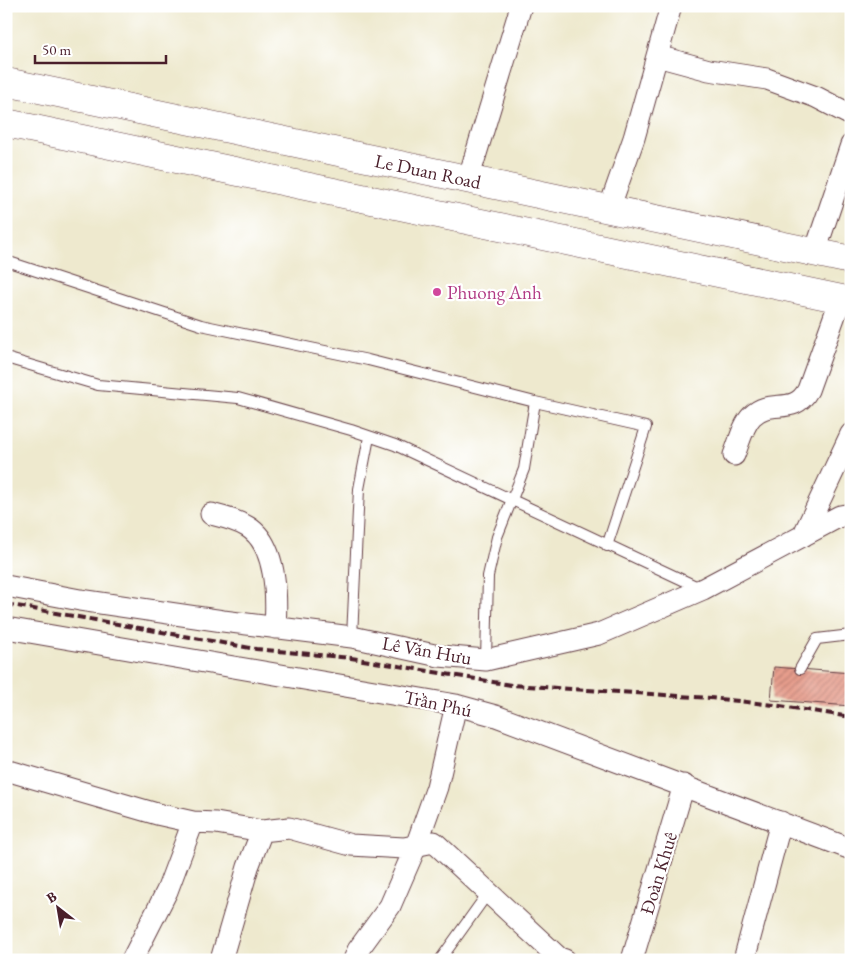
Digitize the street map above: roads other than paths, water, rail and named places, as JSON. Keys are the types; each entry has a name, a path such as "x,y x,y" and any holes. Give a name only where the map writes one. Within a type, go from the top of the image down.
{"highway":[{"name":"Le Duan Road","path":"6,82 851,260"},
{"path":"6,123 846,299"},
{"path":"458,219 468,180"}],"street":[{"path":"468,180 521,6"},
{"path":"609,210 618,189 671,6"},
{"path":"657,56 709,70 767,79 816,97 851,115"},
{"path":"815,252 851,145"},
{"path":"734,455 748,422 758,411 766,407 793,405 803,400 846,299"},
{"path":"803,536 851,434"},
{"path":"211,514 248,527 261,540 275,582 277,599 275,628"},
{"name":"Lê Văn Hưu","path":"6,586 80,600 352,637 439,656 486,660 599,634 703,589 840,516 851,514"},
{"name":"Trần Phú","path":"6,628 456,705 496,716 851,849"},
{"path":"354,960 358,950 390,906 416,846 438,787 456,705"},
{"path":"6,770 130,807 193,822 216,823 262,831 289,828 351,845 404,848 434,842 559,958 565,960"},
{"name":"Đoàn Khuê","path":"632,960 684,785"},
{"path":"132,960 167,891 193,822"},
{"path":"744,960 781,822"},
{"path":"221,960 248,867 262,831"}],"lane":[{"path":"6,261 201,325 368,360 535,402 646,427 607,546"},
{"path":"6,358 98,385 238,398 351,430 395,446 703,589"},
{"path":"486,660 488,576 497,537 513,501 524,469 535,402"},
{"path":"352,637 359,489 369,438"},
{"path":"800,669 817,639 851,635"},
{"path":"440,960 488,893"}],"railway":[{"path":"6,604 256,649 351,658 511,685 711,698 774,705 851,717"}],"place":[{"name":"Phuong Anh","path":"437,292"}]}
